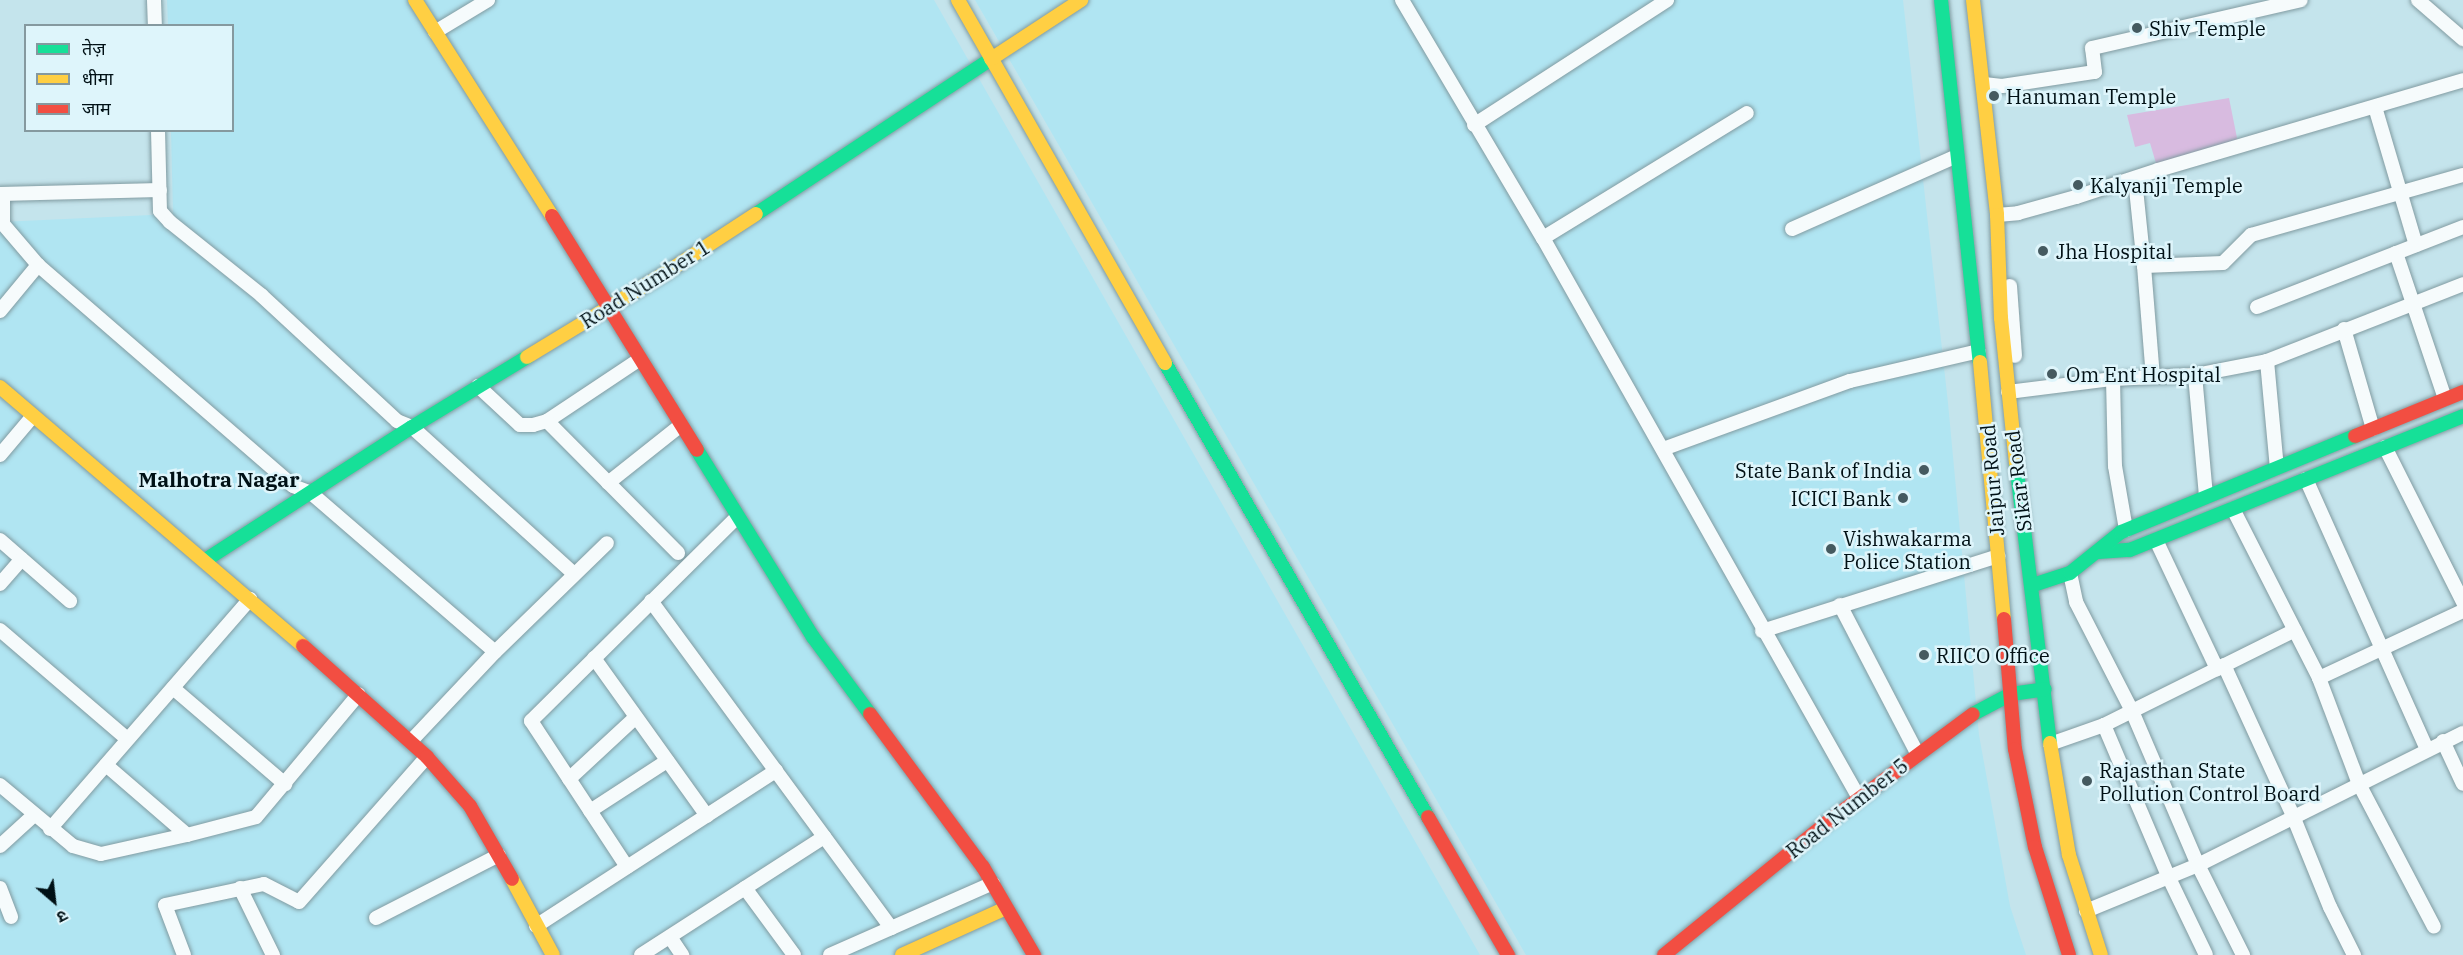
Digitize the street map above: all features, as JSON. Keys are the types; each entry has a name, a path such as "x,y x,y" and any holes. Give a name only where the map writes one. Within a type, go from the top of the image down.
{"street":[{"path":"154,0 155,24"},
{"path":"414,0 609,306 680,426 813,637 993,883 1034,955"},
{"path":"435,32 488,0"},
{"path":"958,0 1101,253 1508,955"},
{"name":"Road Number 1","path":"204,561 412,427 667,272 1081,0"},
{"path":"1402,0 1543,238 1663,449 1762,631 1859,798"},
{"path":"1474,124 1667,0"},
{"name":"Jaipur Road","path":"1941,0 1979,351 2020,784 2035,847 2069,955"},
{"name":"Sikar Road","path":"1973,0 1988,84 2001,215 2001,318 2013,391 2023,531 2046,689 2055,785 2069,855 2102,955"},
{"path":"1981,0 1988,84 2002,86 2095,72 2092,48 2301,0"},
{"path":"2418,0 2463,39"},
{"path":"2449,26 2463,21"},
{"path":"2001,215 2028,210 2135,179 2158,170 2463,80"},
{"path":"2375,107 2416,245"},
{"path":"1543,238 1747,113"},
{"path":"158,132 160,211 170,222 261,295 397,421 412,427 574,574"},
{"path":"1792,229 1957,156"},
{"path":"2144,266 2223,263 2251,235 2463,175"},
{"path":"2135,179 2153,377"},
{"path":"160,190 1,194 3,224 38,265 293,486 311,493 495,652"},
{"path":"2256,307 2463,226"},
{"path":"2396,253 2445,399"},
{"path":"0,311 38,265"},
{"path":"2013,391 2113,379 2195,375 2267,361 2463,284"},
{"path":"2344,329 2373,429 2463,602"},
{"path":"1663,449 1850,381 1979,351"},
{"path":"478,386 520,425 533,426 547,421 640,359"},
{"path":"2267,361 2277,468"},
{"path":"2195,375 2206,497"},
{"path":"2113,379 2115,466 2126,530"},
{"path":"0,387 250,599 427,757 470,806 553,955"},
{"path":"2032,585 2070,573 2126,530 2463,392"},
{"path":"0,455 33,416"},
{"path":"2098,552 2130,550 2463,416"},
{"path":"547,421 678,553"},
{"path":"608,483 680,426"},
{"path":"2306,479 2427,749"},
{"path":"2222,490 2319,678 2359,784 2434,927"},
{"path":"627,867 531,721 737,517"},
{"path":"0,540 70,601"},
{"path":"2156,540 2293,816 2330,907 2354,955"},
{"path":"411,741 495,652 607,543"},
{"path":"1762,631 1998,556"},
{"path":"0,584 22,559"},
{"path":"2070,573 2076,602 2132,711 2198,865 2243,955"},
{"path":"50,828 250,599"},
{"path":"651,601 891,928"},
{"path":"1840,605 1917,753"},
{"path":"2319,678 2463,611"},
{"path":"0,630 127,739"},
{"path":"2050,744 2104,725 2295,630"},
{"path":"594,658 707,816"},
{"path":"173,688 285,784"},
{"name":"Road Number 5","path":"1664,955 1859,798 1972,714 2011,694 2046,689"},
{"path":"0,785 73,846 101,854 187,835 256,817 359,694"},
{"path":"569,779 636,717"},
{"path":"2104,725 2169,878 2206,955"},
{"path":"2086,911 2198,865 2463,733"},
{"path":"2443,741 2463,784"},
{"path":"184,955 165,905 264,884 298,902 427,757"},
{"path":"590,811 667,761"},
{"path":"106,765 187,835"},
{"path":"536,926 776,771"},
{"path":"0,846 34,815"},
{"path":"641,955 824,837"},
{"path":"376,918 499,855"},
{"path":"830,955 993,883"},
{"path":"0,888 11,917"},
{"path":"240,888 273,955"},
{"path":"745,888 794,955"},
{"path":"902,955 1006,908"},
{"path":"669,937 682,955"}],"shaded area":[{"path":"167,0 934,0 1480,955 0,955 0,222 173,214 171,132 234,132 234,24 168,24"},
{"path":"975,0 1903,0 1948,403 1979,735 2010,906 2026,955 1526,955"},
{"path":"2229,98 2238,143 2158,170 2150,143 2135,147 2127,115"}],"traffic: fast":[{"path":"1941,0 1980,362"},
{"path":"756,214 991,59"},
{"path":"204,561 412,427 527,357"},
{"path":"1165,363 1428,817"},
{"path":"2098,552 2130,550 2463,416"},
{"path":"2033,585 2070,573 2121,532 2355,436"},
{"path":"697,450 813,637 870,714"},
{"path":"2016,463 2050,743"},
{"path":"1973,714 2011,694 2045,689"}],"traffic: slow":[{"path":"415,0 552,216"},
{"path":"958,0 1165,363"},
{"path":"991,59 1081,0"},
{"path":"1973,0 1997,215 2001,318 2016,463"},
{"path":"527,357 667,272 756,214"},
{"path":"1980,362 2004,619"},
{"path":"0,387 303,646"},
{"path":"2050,743 2069,855 2101,955"},
{"path":"512,879 553,955"},
{"path":"902,955 1006,908"}],"traffic: jam":[{"path":"552,216 697,450"},
{"path":"2355,436 2463,392"},
{"path":"2004,619 2015,749 2035,847 2069,955"},
{"path":"303,646 427,757 470,806 512,879"},
{"path":"870,714 983,867 1034,955"},
{"path":"1664,955 1829,821 1973,714"},
{"path":"1428,817 1508,955"}],"place":[{"name":"Shiv Temple","path":"2137,28"},
{"name":"Hanuman Temple","path":"1994,96"},
{"name":"Kalyanji Temple","path":"2078,185"},
{"name":"Jha Hospital","path":"2043,251"},
{"name":"Om Ent Hospital","path":"2052,374"},
{"name":"State Bank of India","path":"1924,470"},
{"name":"ICICI Bank","path":"1903,498"},
{"name":"Vishwakarma Police Station","path":"1831,549"},
{"name":"RIICO Office","path":"1924,655"},
{"name":"Rajasthan State Pollution Control Board","path":"2087,781"}],"district":[{"name":"Malhotra Nagar","path":"219,479"}]}
